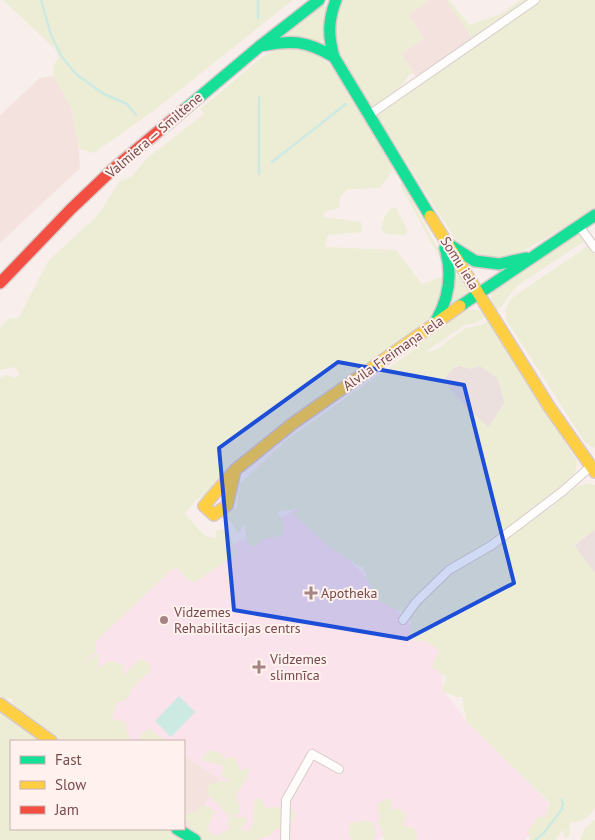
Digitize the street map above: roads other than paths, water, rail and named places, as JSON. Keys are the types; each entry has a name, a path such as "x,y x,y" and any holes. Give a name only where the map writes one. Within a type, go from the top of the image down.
{"main road":[{"name":"Valmiera — Smiltene","path":"0,283 70,209 112,170 260,46 319,0"},
{"path":"334,57 329,40 328,23 336,0"},
{"path":"260,46 282,42 306,42 319,47 334,57"},
{"name":"Somu iela","path":"334,57 446,243 573,445 593,467"},
{"name":"Alvila Freimaņa iela","path":"235,470 227,505 214,516 204,506 235,470 292,424 434,324 595,215"},
{"path":"433,219 447,253 450,268 447,297 442,312 434,324"},
{"path":"446,243 476,261 495,264 535,255"},
{"path":"0,704 50,740"},
{"path":"179,830 195,840"}],"street":[{"path":"370,115 535,0"},
{"path":"579,226 595,248"},
{"path":"403,620 416,602 449,570 492,544 593,467"},
{"path":"285,840 286,800 312,754 339,769"}],"water":[{"path":"179,696 195,712 171,737 155,721"}],"waterway":[{"path":"41,0 51,35 62,57 76,74 104,94 127,104 136,115"},
{"path":"258,0 258,18"},
{"path":"259,97 259,174"},
{"path":"272,162 346,104"},
{"path":"535,840 543,834 562,809 562,800"}],"place":[{"name":"Apotheka","path":"311,593"},
{"name":"Vidzemes Rehabilitācijas centrs","path":"164,620"},
{"name":"Vidzemes slimnīca","path":"259,667"}]}
